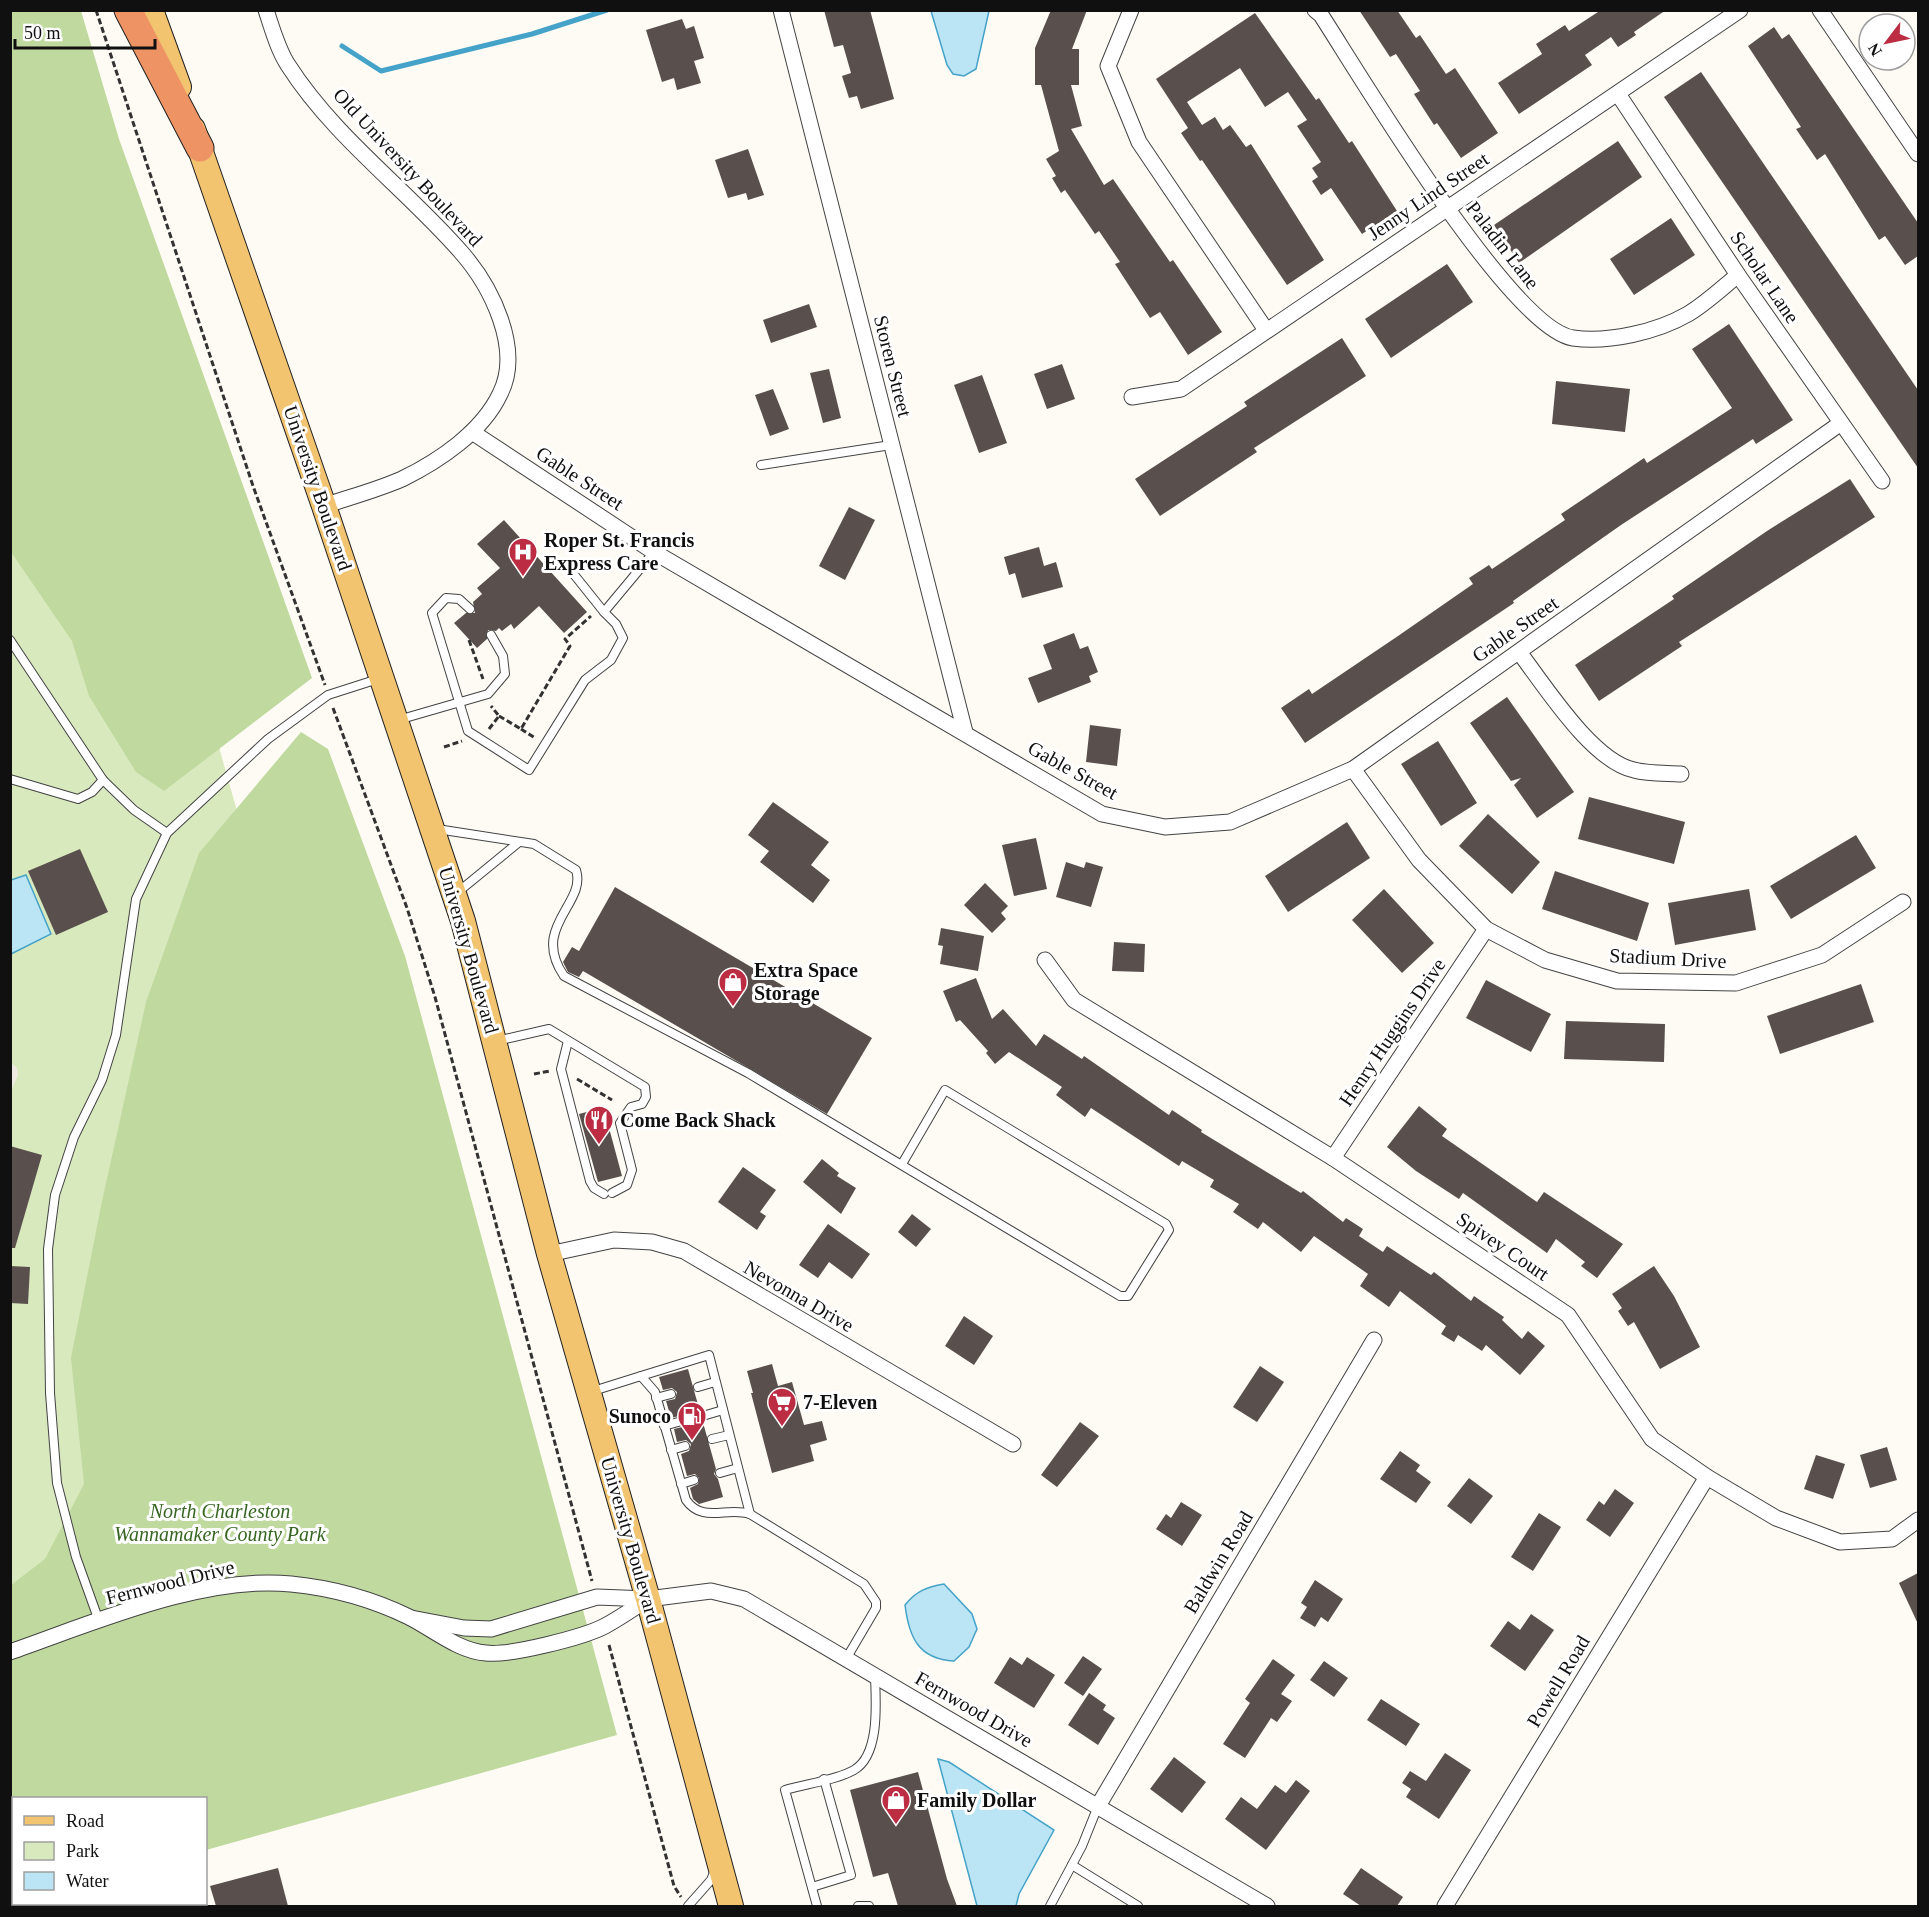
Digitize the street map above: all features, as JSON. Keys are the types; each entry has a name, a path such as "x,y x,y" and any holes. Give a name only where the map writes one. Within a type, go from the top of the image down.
{"highway":[{"path":"128,10 200,148"}],"main road":[{"name":"University Boulevard","path":"152,10 324,506 455,895 549,1254 648,1599 731,1906"}],"street":[{"name":"Old University Boulevard","path":"266,10 287,64 332,121 462,253 496,302 508,356 501,393 472,432 444,455 402,479 324,506"},
{"name":"Storen Street","path":"781,10 965,732"},
{"path":"1131,10 1108,66 1139,142 1266,330"},
{"name":"Paladin Lane","path":"1315,10 1321,15 1447,209 1529,312 1572,338 1633,336 1688,314 1738,275"},
{"name":"Jenny Lind Street","path":"1132,397 1181,389 1740,10"},
{"path":"1820,10 1918,154"},
{"name":"Scholar Lane","path":"1618,94 1738,275 1882,481"},
{"name":"Gable Street","path":"472,432 654,552 1102,814 1165,827 1230,822 1353,769 1840,423"},
{"path":"1519,652 1574,724 1600,752 1633,770 1681,774"},
{"name":"Stadium Drive","path":"1353,769 1419,860 1486,929 1545,960 1617,981 1736,983 1822,955 1903,902"},
{"name":"Henry Huggins Drive","path":"1333,1158 1486,929"},
{"name":"Spivey Court","path":"1045,960 1074,1000 1333,1158 1569,1316 1652,1439 1707,1477 1776,1518 1840,1542 1892,1539 1918,1520"},
{"name":"Nevonna Drive","path":"549,1254 614,1240 652,1242 684,1251 1013,1444"},
{"name":"Baldwin Road","path":"1098,1806 1374,1340"},
{"name":"Powell Road","path":"1445,1906 1707,1477"},
{"name":"Fernwood Drive","path":"10,1652 99,1621 196,1593 253,1583 290,1584 331,1590 375,1602 411,1618 441,1637 486,1653 523,1651 604,1627 648,1599"},
{"name":"Fernwood Drive","path":"411,1618 464,1628 491,1629 597,1597 648,1599 711,1592 744,1599 1267,1906"}],"lane":[{"path":"761,465 891,444"},
{"path":"602,610 654,552"},
{"path":"470,609 459,599 446,598 432,613 468,731 529,770 585,680 611,660 622,638 616,624 568,567"},
{"path":"396,720 488,694 505,674 503,656 491,635"},
{"path":"10,640 103,780 134,810 167,833"},
{"path":"99,1621 76,1557 57,1483 50,1393 48,1249 55,1196 74,1137 102,1080 116,1035 136,899 167,833 268,739 328,695 382,678"},
{"path":"10,779 78,799 92,792 103,780"},
{"path":"433,828 534,844 576,870 578,877 574,889 551,944 554,962 564,976 748,1073 1120,1296 1128,1296 1169,1230 1166,1224 945,1090 902,1164"},
{"path":"455,895 518,843"},
{"path":"495,1041 549,1029 645,1088 646,1097 642,1104 631,1107 620,1123 633,1170 631,1178 621,1190 608,1193 594,1188 590,1181 561,1069 568,1041"},
{"path":"589,1392 708,1355 750,1514"},
{"path":"640,1376 648,1381 656,1398 686,1500 699,1512 740,1511 750,1514 856,1578 872,1594 876,1608 846,1659"},
{"path":"698,1387 715,1382"},
{"path":"656,1398 671,1394"},
{"path":"706,1415 723,1410"},
{"path":"664,1426 678,1422"},
{"path":"712,1439 729,1435"},
{"path":"671,1450 685,1446"},
{"path":"720,1473 738,1468"},
{"path":"681,1484 694,1480"},
{"path":"817,1906 785,1790 854,1770 868,1754 876,1719 875,1676"},
{"path":"812,1887 851,1875 824,1779"},
{"path":"1050,1906 1098,1806"},
{"path":"686,1904 711,1880 718,1860"},
{"path":"1072,1864 1138,1906"},
{"path":"858,1906 869,1906"}],"path":[{"path":"96,10 253,486 407,908 435,997 595,1590"},
{"path":"499,717 521,729 570,646 565,639 602,610"},
{"path":"609,1645 674,1886 686,1904"}],"green space":[{"path":"10,11 81,11 119,139 312,678 164,791 136,772 89,696 72,641 11,552"},
{"name":"North Charleston Wannamaker County Park","path":"11,162 156,523 485,1693 11,1766"},
{"path":"301,732 328,749 405,956 617,1735 207,1850 207,1797 12,1797 11,1904 11,1585 45,1559 84,1484 71,1358 101,1206 146,1002 199,853"}],"shaded area":[{"path":"11,1063 17,1068 18,1075 11,1091"}],"water":[{"path":"931,11 989,11 976,69 964,76 953,74 947,65"},
{"path":"26,875 51,934 11,954 11,880"},
{"path":"944,1584 972,1614 977,1629 969,1647 954,1661 932,1656 924,1651 909,1627 905,1605 922,1590"},
{"path":"938,1759 949,1762 1054,1830 1019,1894 1016,1906 977,1906"}],"building":[{"path":"824,10 870,10 894,99 861,109 857,96 849,98 842,76 851,73 843,45 834,47"},
{"path":"1051,10 1087,10 1072,49 1079,49 1079,85 1071,85 1082,126 1071,129 1104,185 1113,179 1170,262 1173,260 1222,332 1188,355 1160,312 1150,318 1115,264 1120,262 1099,231 1095,234 1065,190 1061,193 1052,178 1056,176 1046,159 1059,151 1041,85 1035,85 1035,48"},
{"path":"1359,10 1397,10 1416,38 1420,35 1446,74 1455,68 1498,133 1461,158 1437,123 1434,125 1414,94 1420,91 1396,54 1390,57"},
{"path":"1601,10 1666,10 1634,32 1636,35 1618,47 1611,37 1585,55 1592,65 1519,114 1498,83 1542,54 1536,44 1565,25 1569,31"},
{"path":"1255,13 1316,100 1319,98 1349,143 1352,141 1397,211 1362,234 1331,188 1321,195 1312,181 1318,177 1312,168 1321,162 1297,126 1307,120 1288,92 1265,107 1240,68 1187,102 1202,125 1215,117 1223,130 1230,125 1246,147 1251,144 1324,260 1287,285 1181,133 1188,128 1156,79"},
{"path":"682,19 686,29 694,26 704,58 694,61 701,83 677,90 674,78 662,82 646,30"},
{"path":"1774,27 1782,39 1789,34 1918,223 1918,256 1905,265 1885,236 1879,240 1825,154 1817,160 1796,129 1801,127 1748,46"},
{"path":"1701,72 1918,390 1918,468 1664,97"},
{"path":"1618,141 1642,177 1519,263 1494,225"},
{"path":"748,149 764,195 748,200 746,193 728,198 715,160"},
{"path":"1671,218 1695,255 1634,295 1610,259"},
{"path":"1447,264 1473,302 1391,358 1365,319"},
{"path":"809,304 817,327 771,343 763,320"},
{"path":"1729,324 1793,420 1756,444 1753,439 1621,525 1513,601 1514,603 1305,743 1281,708 1309,689 1312,694 1398,636 1473,584 1469,578 1489,565 1492,569 1565,520 1561,514 1644,458 1647,463 1732,408 1692,349"},
{"path":"1342,338 1366,376 1254,448 1257,452 1160,516 1135,479 1247,406 1244,402"},
{"path":"1062,364 1075,399 1047,409 1034,374"},
{"path":"829,369 841,418 823,423 810,373"},
{"path":"982,375 1007,443 979,453 954,385"},
{"path":"1556,381 1630,389 1625,432 1552,424"},
{"path":"773,389 789,429 770,436 755,395"},
{"path":"1850,479 1875,517 1679,642 1682,646 1599,701 1575,665 1674,599 1672,596 1767,531"},
{"path":"849,507 875,520 845,580 819,566"},
{"name":"Roper St. Francis Express Care","path":"504,520 587,612 564,633 539,606 514,629 511,624 502,631 499,628 496,631 488,630 487,639 477,648 454,623 466,613 475,613 473,602 482,594 477,588 500,568 477,544"},
{"path":"1039,547 1044,566 1056,562 1063,587 1022,598 1015,573 1009,575 1004,557"},
{"path":"1074,633 1080,649 1088,646 1098,672 1089,676 1091,682 1038,703 1028,678 1052,669 1043,645"},
{"path":"1507,697 1574,792 1537,818 1514,785 1521,778 1511,781 1470,723"},
{"path":"1090,725 1121,729 1117,766 1086,762"},
{"path":"1438,741 1477,803 1441,826 1401,764"},
{"path":"1589,797 1685,822 1674,864 1578,839"},
{"path":"773,802 829,842 811,865 830,880 813,903 760,862 769,851 748,835"},
{"path":"1488,814 1540,862 1512,894 1459,846"},
{"path":"1347,822 1370,858 1288,912 1265,876"},
{"path":"1856,835 1876,868 1791,919 1770,886"},
{"path":"1036,838 1047,889 1014,896 1002,845"},
{"path":"80,849 108,912 56,935 28,871"},
{"path":"1066,862 1084,868 1086,862 1103,867 1091,907 1056,897"},
{"path":"1555,871 1649,903 1637,941 1542,909"},
{"path":"985,883 1008,906 1001,913 1006,919 992,933 964,905"},
{"name":"Extra Space Storage","path":"615,887 872,1038 827,1114 583,971 579,977 568,972 563,962 572,947 579,951"},
{"path":"1384,889 1434,943 1402,973 1352,920"},
{"path":"1749,889 1756,930 1675,945 1668,903"},
{"path":"941,928 984,936 978,971 940,964 943,946 938,945"},
{"path":"1114,942 1145,944 1144,972 1112,971"},
{"path":"976,978 992,1019 1003,1009 1036,1046 1044,1034 1082,1059 1084,1056 1169,1115 1172,1110 1202,1130 1201,1132 1301,1193 1303,1191 1343,1222 1346,1218 1363,1229 1359,1236 1383,1252 1387,1246 1431,1275 1434,1272 1471,1301 1474,1296 1504,1317 1502,1320 1522,1339 1528,1331 1545,1346 1520,1375 1486,1345 1482,1351 1458,1335 1454,1342 1441,1334 1446,1326 1400,1291 1389,1307 1360,1286 1368,1274 1314,1236 1301,1252 1263,1222 1258,1229 1233,1212 1239,1204 1210,1187 1214,1180 1182,1161 1179,1166 1091,1108 1085,1117 1056,1095 1062,1087 1009,1052 995,1064 986,1053 988,1051 960,1020 956,1022 943,991"},
{"path":"1486,980 1551,1014 1531,1052 1466,1018"},
{"path":"1861,984 1874,1022 1780,1054 1767,1016"},
{"path":"1566,1021 1665,1024 1664,1062 1564,1059"},
{"path":"1419,1106 1447,1129 1442,1136 1537,1202 1544,1192 1623,1244 1597,1278 1581,1266 1585,1262 1556,1239 1547,1253 1463,1193 1459,1199 1416,1171 1387,1147"},
{"name":"Come Back Shack","path":"598,1109 605,1113 622,1176 598,1182 579,1114"},
{"path":"10,1146 42,1155 15,1248 10,1248"},
{"path":"822,1159 839,1173 837,1176 856,1188 841,1214 803,1182"},
{"path":"743,1167 776,1190 760,1212 766,1216 757,1230 718,1202"},
{"path":"912,1214 931,1229 916,1247 898,1232"},
{"path":"828,1224 870,1254 852,1279 829,1262 818,1278 799,1265"},
{"path":"10,1266 30,1267 28,1304 10,1303"},
{"path":"1654,1266 1674,1296 1700,1347 1660,1369 1634,1322 1628,1326 1618,1311 1622,1308 1612,1294"},
{"path":"964,1316 993,1336 974,1365 945,1346"},
{"name":"7-Eleven","path":"772,1364 778,1386 792,1382 804,1425 822,1421 827,1440 810,1445 814,1461 772,1473 747,1371"},
{"path":"1260,1366 1284,1382 1257,1422 1233,1407"},
{"path":"688,1369 716,1469 714,1474 718,1479 723,1497 699,1504 693,1499 690,1488 698,1484 699,1478 695,1474 687,1476 681,1454 689,1451 691,1444 686,1440 677,1442 674,1429 682,1427 684,1420 679,1416 671,1418 666,1401 675,1399 677,1392 672,1388 663,1390 659,1377"},
{"path":"1080,1422 1099,1436 1057,1487 1041,1475"},
{"path":"1887,1447 1897,1480 1870,1488 1860,1455"},
{"path":"1400,1451 1420,1465 1416,1471 1431,1482 1416,1503 1380,1479"},
{"path":"1816,1455 1845,1464 1833,1499 1804,1489"},
{"path":"1469,1478 1493,1496 1471,1524 1447,1506"},
{"path":"1615,1489 1634,1503 1610,1537 1586,1520 1599,1501 1604,1505"},
{"path":"1181,1502 1202,1515 1182,1546 1156,1529 1166,1514 1171,1518"},
{"path":"1539,1513 1561,1527 1533,1571 1511,1557"},
{"path":"1918,1573 1918,1624 1899,1583"},
{"path":"1315,1580 1343,1599 1328,1622 1321,1617 1315,1627 1300,1618 1307,1607 1301,1603"},
{"path":"1531,1614 1554,1630 1525,1671 1490,1646 1508,1621 1520,1630"},
{"path":"1083,1656 1102,1669 1083,1696 1064,1683"},
{"path":"1010,1657 1022,1665 1027,1657 1055,1675 1034,1708 994,1683"},
{"path":"1273,1659 1295,1675 1281,1694 1292,1701 1277,1722 1271,1718 1245,1758 1223,1744 1250,1703 1245,1699"},
{"path":"1324,1661 1348,1678 1334,1697 1310,1680"},
{"path":"1089,1693 1106,1705 1103,1710 1115,1718 1098,1745 1068,1725"},
{"path":"1381,1699 1420,1724 1406,1746 1367,1720"},
{"path":"1445,1753 1471,1770 1439,1819 1406,1797 1411,1789 1402,1783 1410,1771 1426,1781"},
{"path":"1174,1757 1206,1782 1182,1813 1150,1789"},
{"name":"Family Dollar","path":"918,1772 947,1879 957,1906 898,1906 888,1873 873,1877 850,1790"},
{"path":"1296,1780 1310,1791 1266,1850 1225,1819 1241,1797 1257,1809 1275,1785 1286,1793"},
{"path":"278,1868 288,1906 216,1906 210,1886"},
{"path":"1361,1868 1403,1897 1397,1906 1361,1906 1343,1894"}],"waterway":[{"path":"342,46 381,71 532,34 607,10"}],"place":[{"name":"Roper St. Francis Express Care","path":"523,578"},
{"name":"Extra Space Storage","path":"733,1008"},
{"name":"Come Back Shack","path":"599,1146"},
{"name":"7-Eleven","path":"782,1428"},
{"name":"Sunoco","path":"692,1442"},
{"name":"Family Dollar","path":"896,1826"}]}
